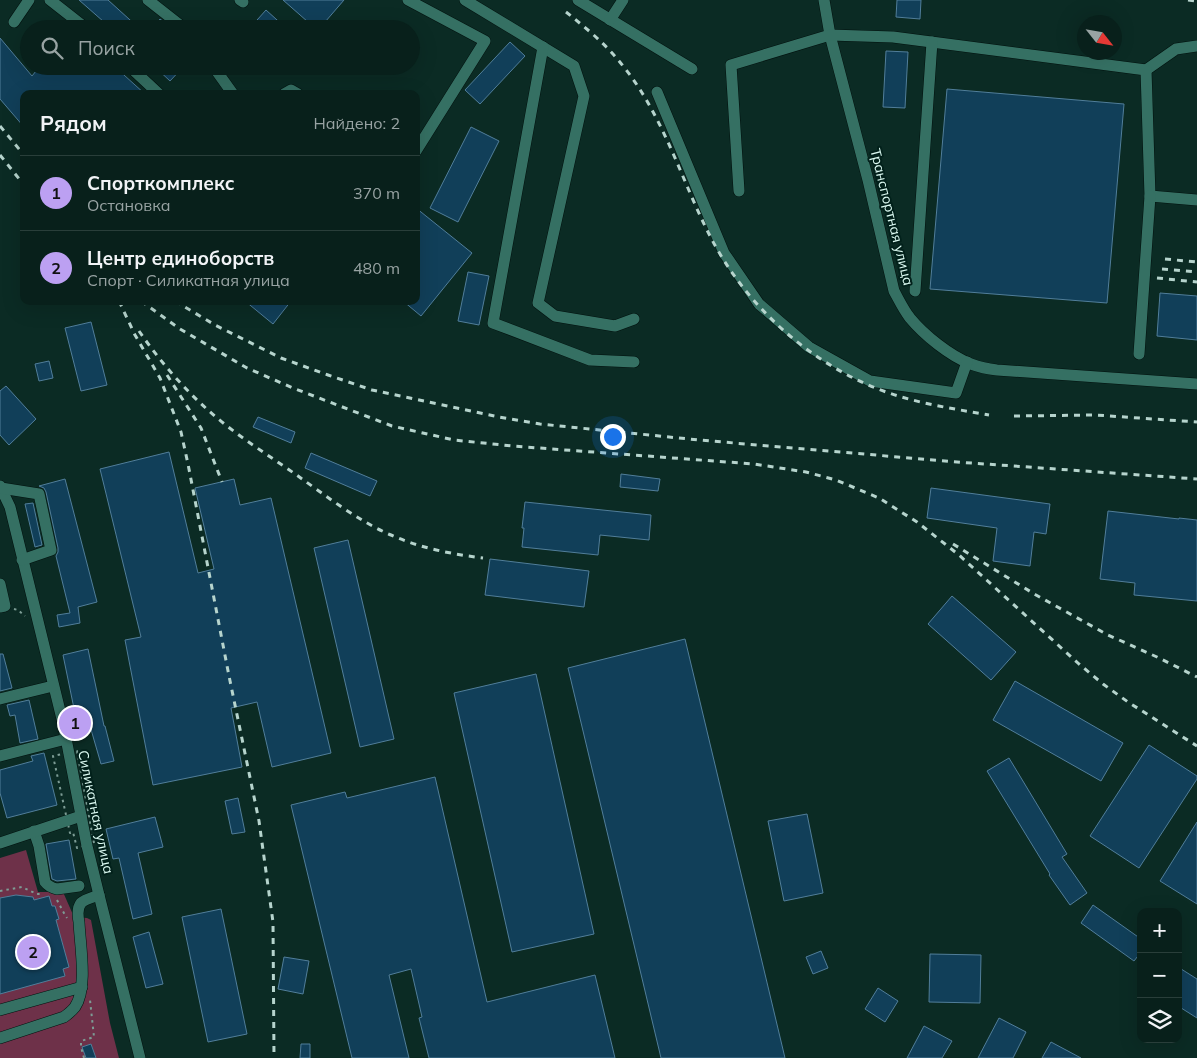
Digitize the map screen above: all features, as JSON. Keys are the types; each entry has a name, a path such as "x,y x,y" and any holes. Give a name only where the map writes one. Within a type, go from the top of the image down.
{"street":[{"path":"14,22 29,0"},
{"path":"50,0 75,20"},
{"path":"148,0 174,20"},
{"path":"408,0 485,41 420,145"},
{"path":"464,0 574,66 584,96 538,303 555,316 615,326 634,319"},
{"path":"578,0 692,69"},
{"path":"610,20 622,0"},
{"name":"Транспортная улица","path":"824,0 830,35 868,180 894,291 910,318 948,351 982,368 1197,384"},
{"path":"739,191 731,65 830,35 893,37 1146,70 1176,49 1197,46"},
{"path":"915,291 932,42"},
{"path":"543,47 493,323 590,360 634,362"},
{"path":"1139,354 1150,196 1146,70"},
{"path":"139,75 155,90"},
{"path":"219,75 230,90"},
{"path":"657,92 724,253 759,304 809,347 870,381 956,393 967,362"},
{"path":"1150,196 1197,200"},
{"path":"1,489 39,494 51,550 22,560"},
{"name":"Силикатная улица","path":"1,489 10,507 66,739 99,895 140,1058"},
{"path":"0,584 2,606"},
{"path":"0,699 53,686"},
{"path":"0,756 66,739"},
{"path":"0,843 81,816"},
{"path":"34,831 39,846 45,882 53,888 79,886"},
{"path":"0,1038 64,1017 76,1006 82,987 79,908 80,904 84,901 99,895"},
{"path":"0,1010 82,987"}],"path":[{"path":"2,606 18,610 24,615"},
{"path":"0,891 22,887 37,894 46,894"},
{"path":"55,895 65,915 69,919 79,922"},
{"path":"84,1058 81,1041 94,1037 90,1000"}],"shaded area":[{"path":"26,850 38,892 63,892 74,917 91,920 110,1023 119,1058 0,1058 0,858"}],"building":[{"path":"79,0 108,0 130,20 102,20"},
{"path":"283,0 344,0 327,20 306,20"},
{"path":"897,0 921,0 920,19 896,17"},
{"path":"266,10 277,20 257,20"},
{"path":"0,38 20,62 20,75 124,75 141,90 20,90 20,122 0,99"},
{"path":"510,42 525,56 480,104 465,90"},
{"path":"886,51 908,52 905,108 883,107"},
{"path":"164,75 176,75 170,81"},
{"path":"947,89 1124,104 1107,303 930,289"},
{"path":"471,127 499,141 458,222 430,208"},
{"path":"420,211 472,253 421,316 408,305 420,305"},
{"path":"468,272 489,276 479,325 458,321"},
{"path":"1160,293 1197,296 1197,340 1157,336"},
{"path":"250,305 288,305 273,324"},
{"path":"91,322 107,385 81,391 65,328"},
{"path":"49,361 53,378 39,381 35,364"},
{"path":"6,386 36,419 9,445 0,435 0,391"},
{"path":"258,417 295,432 291,443 253,427"},
{"path":"169,452 198,573 214,569 195,488 234,479 240,505 271,498 331,753 272,767 257,702 231,708 242,767 153,785 125,640 141,637 100,469"},
{"path":"311,453 377,481 370,496 305,468"},
{"path":"621,474 660,479 658,491 620,487"},
{"path":"65,479 97,602 78,607 80,623 59,627 57,615 70,613 56,556 58,548 46,492 44,488 39,486"},
{"path":"931,488 1050,504 1046,534 1034,532 1030,566 993,561 997,528 927,518"},
{"path":"525,502 651,515 649,540 600,535 598,555 522,547"},
{"path":"33,503 42,545 35,547 25,504"},
{"path":"1108,511 1197,520 1197,601 1134,595 1135,583 1100,579"},
{"path":"348,540 394,739 360,747 314,548"},
{"path":"490,559 589,571 584,607 485,595"},
{"path":"952,596 1016,652 991,680 928,624"},
{"path":"685,639 785,1058 661,1058 568,668"},
{"path":"88,649 104,726 114,761 101,764 90,726 78,728 63,655"},
{"path":"0,654 3,654 12,688 0,691"},
{"path":"536,674 594,934 512,952 454,693"},
{"path":"1015,681 1123,743 1101,781 993,720"},
{"path":"29,700 38,739 20,743 15,715 10,716 7,705"},
{"path":"1149,745 1197,776 1197,779 1139,868 1090,836"},
{"path":"44,753 57,805 7,818 0,793 0,770 33,761 31,756"},
{"path":"1009,758 1067,854 1062,857 1087,893 1070,905 1049,875 987,771"},
{"path":"435,777 487,1002 595,975 615,1058 429,1058 419,1018 422,1017 411,969 389,975 409,1058 352,1058 291,805 345,792 347,798"},
{"path":"238,798 245,832 232,834 225,801"},
{"path":"807,814 823,893 784,901 768,821"},
{"path":"155,817 163,847 138,853 152,914 133,919 119,858 113,859 106,829"},
{"path":"1197,822 1197,904 1160,881"},
{"path":"69,840 76,879 57,881 52,879 46,844"},
{"path":"16,895 33,897 34,900 49,896 52,906 55,906 59,919 56,920 69,967 63,969 65,976 0,994 0,898"},
{"path":"1093,905 1137,936 1137,957 1134,961 1081,923"},
{"path":"221,909 247,1034 208,1042 182,917"},
{"path":"149,932 163,984 146,988 133,937"},
{"path":"821,951 828,968 813,974 806,957"},
{"path":"930,954 981,955 980,1003 929,1002"},
{"path":"284,957 309,961 303,994 278,989"},
{"path":"1182,970 1197,979 1197,1018 1182,1009"},
{"path":"878,988 898,1001 885,1022 865,1009"},
{"path":"999,1018 1026,1032 1013,1058 978,1058"},
{"path":"924,1026 952,1041 942,1058 907,1058"},
{"path":"1051,1042 1081,1058 1042,1058"},
{"path":"91,1044 96,1058 86,1058 82,1047"},
{"path":"301,1044 310,1044 310,1058 300,1058"}],"railway":[{"path":"1188,0 1197,1"},
{"path":"566,12 610,51 637,85 660,126 709,234 724,260 742,286 784,331 808,350 861,382 913,400 989,415"},
{"path":"0,126 20,150"},
{"path":"0,155 20,180"},
{"path":"1165,259 1197,262"},
{"path":"1162,269 1197,272"},
{"path":"1157,278 1197,282"},
{"path":"121,305 135,335 160,378 181,432 188,464 259,821 273,922 274,1058"},
{"path":"147,305 180,329 247,368 392,426 454,440 754,464 806,472 836,480 879,498 917,522 959,555 1103,684 1197,746"},
{"path":"182,305 215,325 281,358 328,375 372,390 499,417 540,424 699,440 957,462 1197,479"},
{"path":"139,331 172,373 219,420 343,508 379,530 413,544 459,555 483,558"},
{"path":"167,375 201,428 222,482"},
{"path":"1014,416 1095,415 1197,422"},
{"path":"953,544 1036,595 1108,635 1197,677"}],"place":[{"name":"Спорткомплекс","path":"75,723"},
{"name":"Центр единоборств","path":"33,952"}]}
